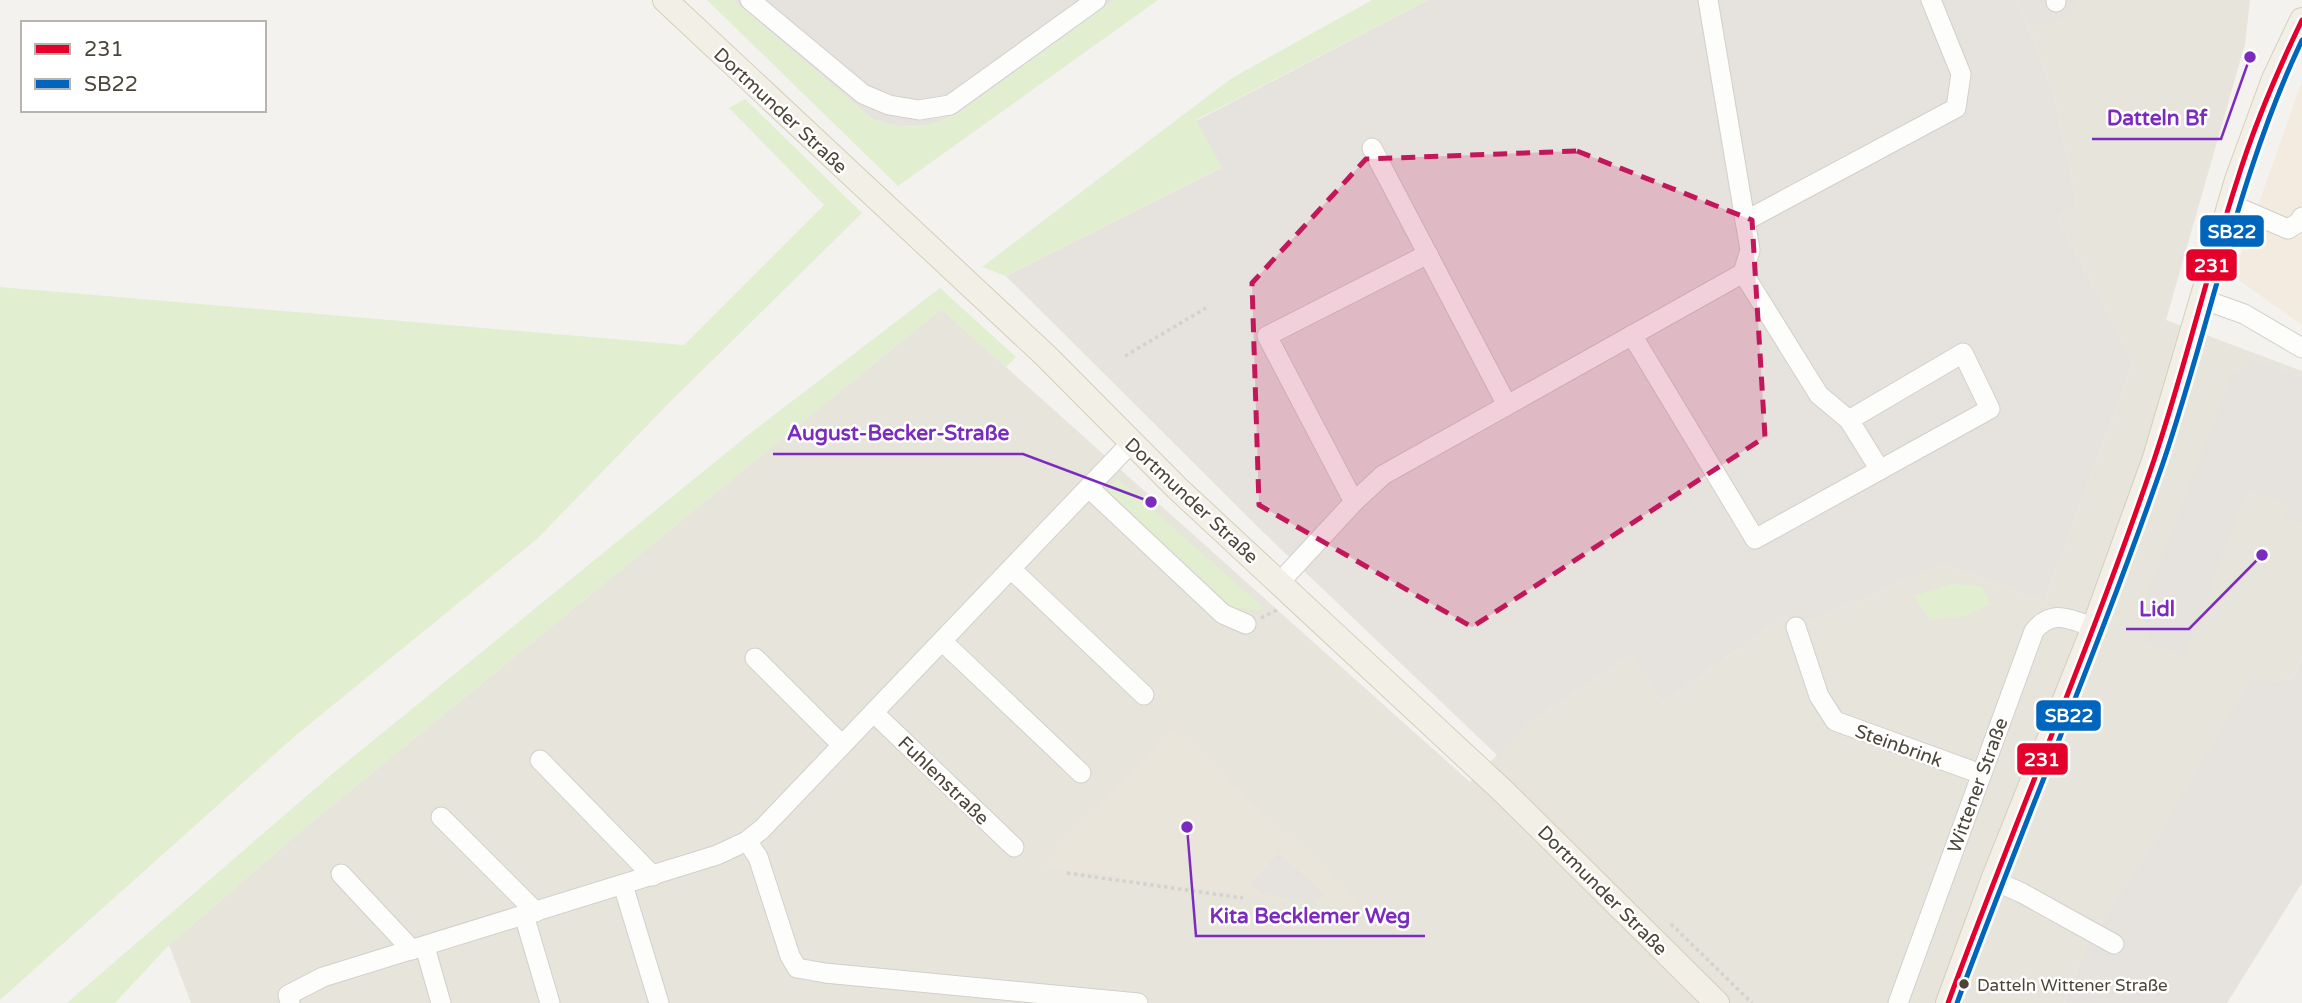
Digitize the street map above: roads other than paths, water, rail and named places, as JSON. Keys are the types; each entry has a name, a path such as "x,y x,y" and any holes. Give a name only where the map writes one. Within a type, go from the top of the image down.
{"main road":[{"name":"Dortmunder Straße","path":"664,0 1046,356 1131,443 1504,792 1717,1003"},
{"path":"1948,1003 1993,880 2094,628 2155,458 2230,204 2270,90 2302,20"}],"street":[{"path":"750,0 863,94 889,106 919,110 950,105 1096,0"},
{"path":"1287,589 1354,502 1383,475 1743,273 1750,250 1709,0"},
{"path":"1745,221 1956,108 1961,74 1931,0"},
{"path":"1373,148 1507,405"},
{"path":"2230,204 2287,229 2298,223 2302,217"},
{"path":"1354,502 1267,336 1428,254"},
{"path":"1743,273 1819,395 1849,420 1880,470"},
{"path":"2202,299 2244,314 2302,348"},
{"path":"1632,335 1755,539 1990,409 1963,353 1849,420"},
{"path":"290,1003 288,995 323,977 653,876 717,855 747,841 762,829 874,713 1131,443"},
{"path":"1089,488 1223,614 1246,624"},
{"path":"1011,569 1144,695"},
{"name":"Wittener Straße","path":"1898,1003 2034,631 2043,620 2059,616 2094,628"},
{"name":"Steinbrink","path":"1796,627 1819,696 1835,721 1981,774"},
{"path":"942,641 1081,773"},
{"path":"755,658 842,745"},
{"name":"Fuhlenstraße","path":"874,713 1014,847"},
{"path":"541,760 653,876"},
{"path":"441,817 530,913 550,1003"},
{"path":"747,841 758,857 790,956 797,968 1028,998 1136,1003"},
{"path":"341,874 418,948 441,1003"},
{"path":"1993,880 2022,892 2114,944"},
{"path":"623,885 659,1003"}],"place":[{"name":"Datteln Bf","path":"2250,57"},
{"name":"August-Becker-Straße","path":"1151,502"},
{"name":"Lidl","path":"2262,555"},
{"name":"Kita Becklemer Weg","path":"1187,827"},
{"name":"Datteln Wittener Straße","path":"1964,984"}]}
